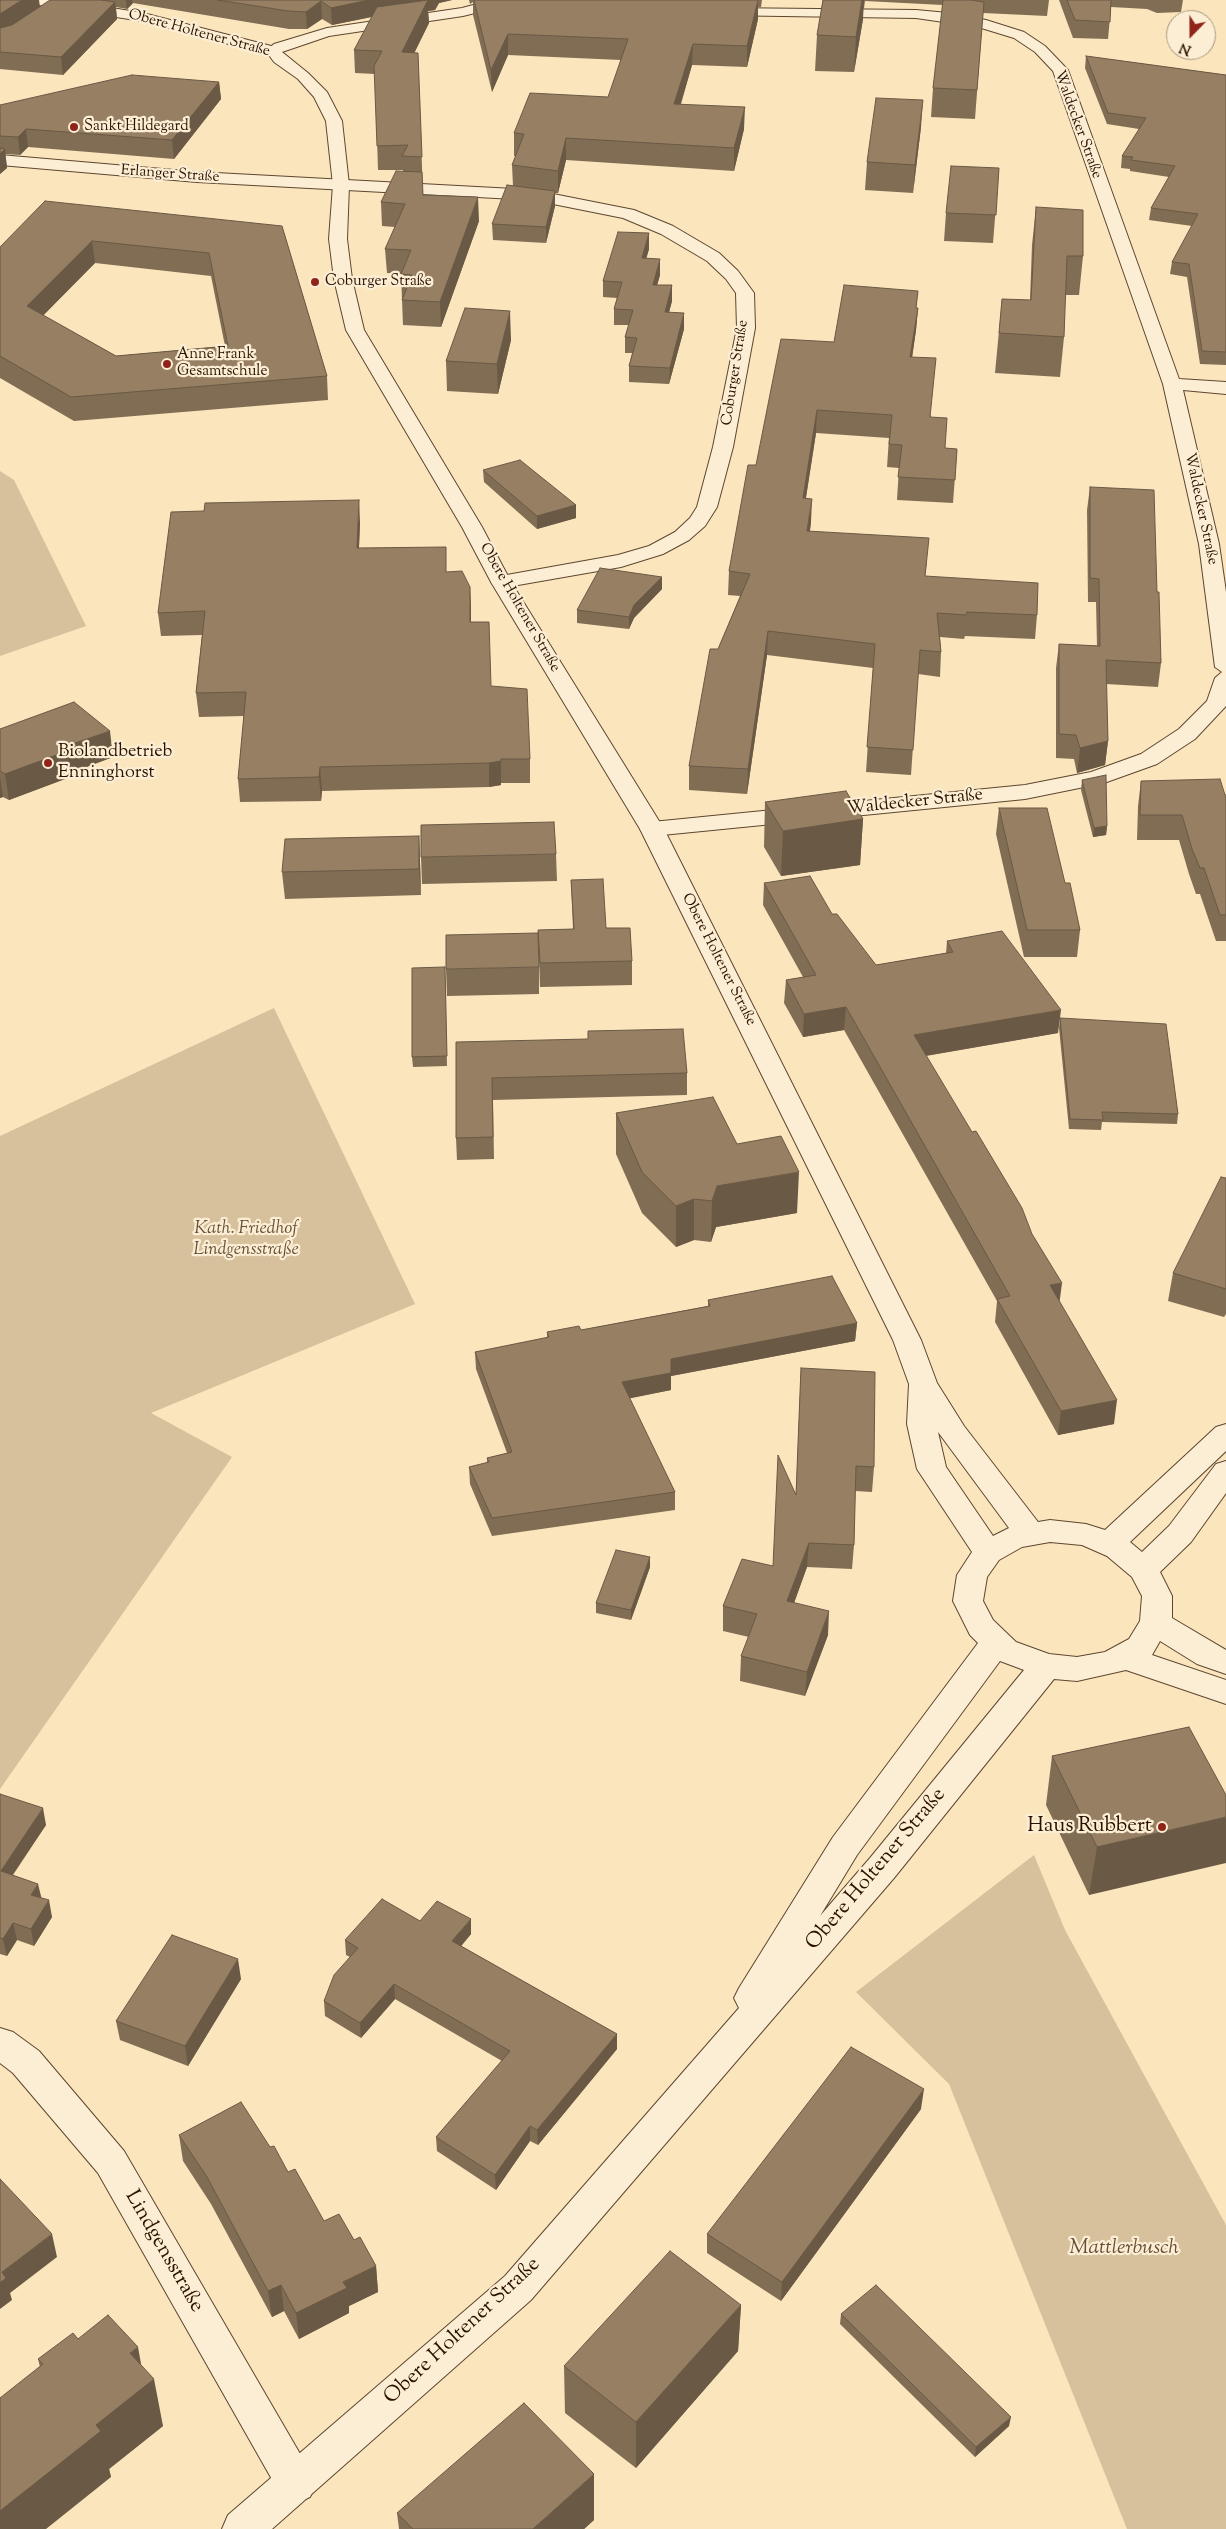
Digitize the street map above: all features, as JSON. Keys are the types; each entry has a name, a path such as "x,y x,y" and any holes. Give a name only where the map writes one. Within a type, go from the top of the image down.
{"street":[{"name":"Obere Holtener Straße","path":"32,0 143,17 274,51 279,59 303,76 321,95 334,121 341,185 338,239 345,287 355,330 472,527 502,582 652,829 907,1340 923,1384 954,1433 1030,1534"},
{"path":"37,19 59,4"},
{"path":"274,51 279,47 326,32 463,12 485,4 502,9"},
{"name":"Waldecker Straße","path":"707,12 753,6 948,17 981,23 1019,35 1040,48 1060,70 1172,384 1209,544 1226,667"},
{"name":"Erlanger Straße","path":"0,160 197,177 341,185"},
{"name":"Coburger Straße","path":"341,185 532,195 628,214 667,230 713,257 732,275 745,293 746,328 725,438 707,507 698,522 682,536 656,550 621,561 502,582"},
{"path":"1172,384 1226,388"},
{"name":"Waldecker Straße","path":"652,829 1025,792 1096,778 1149,759 1187,734 1217,703 1226,678"},
{"name":"Obere Holtener Straße","path":"923,1384 922,1424 932,1469 988,1552"},
{"path":"1108,1544 1226,1434"},
{"path":"1143,1570 1180,1534 1226,1471"},
{"path":"1050,1531 1086,1535 1108,1544 1118,1548 1143,1570 1157,1596 1156,1623 1140,1647 1112,1663 1077,1669 1046,1666 1005,1650 981,1628 968,1602 972,1575 988,1552 1015,1537 1050,1531"},
{"path":"1156,1623 1208,1656 1226,1662"},
{"name":"Obere Holtener Straße","path":"706,2072 846,1846 996,1642"},
{"path":"1123,1657 1226,1692"},
{"name":"Obere Holtener Straße","path":"242,2529 296,2484 518,2288 882,1868 1046,1666"},
{"name":"Lindgensstraße","path":"0,2042 26,2062 110,2162 296,2484"}],"green space":[{"path":"0,471 14,480 86,626 0,656"},
{"name":"Kath. Friedhof Lindgensstraße","path":"274,1008 415,1304 151,1413 232,1457 0,1789 0,1136"},
{"name":"Mattlerbusch","path":"1034,1855 1065,1930 1226,2225 1226,2529 1127,2529 949,2084 856,1992"}],"building":[{"path":"0,0 22,0 0,14"},
{"path":"50,0 101,0 115,2 61,57 0,52 0,28 12,25"},
{"path":"218,0 369,0 331,8 321,1 306,12"},
{"path":"428,0 402,52 418,53 422,157 402,156 408,145 377,146 374,66 382,51 354,50 377,7"},
{"path":"474,0 758,0 747,46 693,44 674,104 745,107 734,148 566,138 558,171 512,165 524,134 514,133 530,93 608,97 628,39 508,34 491,70"},
{"path":"823,0 862,0 856,37 817,35"},
{"path":"943,0 984,2 977,90 933,88"},
{"path":"1067,0 1111,0 1110,22 1075,20"},
{"path":"1086,56 1226,75 1226,352 1202,351 1189,264 1172,262 1198,214 1151,208 1175,166 1131,160 1133,157 1122,156 1146,118 1108,113"},
{"path":"132,75 219,82 172,140 26,129 18,137 0,136 0,105"},
{"path":"876,98 923,100 915,165 867,162"},
{"path":"951,166 999,168 996,215 946,213"},
{"path":"396,171 422,172 423,195 478,197 440,302 402,300 412,275 401,274 411,250 385,249 405,204 381,202"},
{"path":"507,185 555,191 546,227 492,224"},
{"name":"Anne Frank Gesamtschule","path":"45,201 282,226 327,376 71,397 0,356 0,247","holes":["92,241 209,253 228,346 116,356 27,306"]},
{"path":"1036,207 1083,210 1083,256 1067,256 1064,337 999,333 1002,299 1031,300"},
{"path":"618,232 649,233 642,258 660,259 653,285 672,285 665,312 684,313 670,368 629,366 637,338 625,337 633,310 614,309 622,282 603,281"},
{"path":"844,285 918,291 916,308 918,308 910,357 936,358 930,417 947,418 945,448 957,449 955,480 898,477 902,445 889,444 892,415 817,410 803,498 812,499 807,531 929,538 925,576 1038,583 1037,615 967,612 966,615 937,613 941,652 920,650 913,750 867,747 875,644 768,631 748,769 689,766 710,649 718,649 750,574 729,571 748,465 756,465 781,339 834,342"},
{"path":"465,308 510,311 497,364 446,361"},
{"path":"520,460 576,505 537,516 483,470"},
{"path":"1090,487 1154,490 1161,663 1106,660 1108,741 1080,748 1076,735 1059,734 1059,644 1100,646 1099,579 1090,578"},
{"path":"359,500 357,548 446,547 446,572 462,571 470,587 470,622 489,622 491,686 527,689 530,759 501,759 501,761 489,763 320,767 319,777 238,779 246,692 196,693 205,611 158,613 171,512 204,511 205,503"},
{"path":"600,568 662,577 634,605 629,617 577,610"},
{"path":"74,702 110,731 75,743 78,747 5,774 0,771 0,729"},
{"path":"1106,775 1107,826 1094,828 1082,780"},
{"path":"1220,779 1226,795 1226,915 1220,915 1204,868 1200,868 1192,849 1182,815 1140,815 1141,781"},
{"path":"846,791 863,819 783,831 765,802"},
{"path":"999,808 1047,808 1065,883 1070,883 1080,930 1027,930"},
{"path":"554,822 556,854 421,857 421,825"},
{"path":"419,836 419,869 282,872 285,839"},
{"path":"810,876 832,914 837,914 876,965 953,952 947,941 1002,931 1061,1010 914,1035 972,1132 976,1131 1022,1208 1032,1234 1062,1283 1050,1285 1117,1400 1061,1411 997,1299 1010,1296 846,1007 804,1014 786,980 816,975 764,883"},
{"path":"603,879 606,928 630,928 632,961 540,963 538,930 574,929 571,880"},
{"path":"538,933 539,967 446,969 446,935"},
{"path":"445,967 447,1056 412,1057 412,968"},
{"path":"1060,1018 1166,1024 1178,1114 1102,1112 1103,1120 1070,1119"},
{"path":"683,1029 687,1073 492,1078 493,1137 456,1138 456,1042 588,1039 588,1031"},
{"path":"713,1097 737,1144 781,1136 799,1172 717,1186 712,1201 694,1199 676,1206 642,1172 616,1113"},
{"path":"1221,1177 1226,1178 1226,1289 1173,1273"},
{"path":"832,1276 857,1323 671,1359 671,1373 622,1382 675,1492 492,1518 469,1467 489,1462 487,1458 512,1452 475,1352 549,1337 547,1332 579,1326 581,1330 710,1306 708,1300"},
{"path":"801,1368 875,1372 874,1467 856,1466 854,1545 809,1543 787,1601 829,1611 807,1672 741,1656 757,1614 723,1606 742,1559 773,1566 778,1455 796,1495"},
{"path":"616,1550 650,1557 631,1610 596,1603"},
{"path":"1189,1727 1226,1795 1226,1817 1097,1847 1052,1756"},
{"path":"0,1794 43,1808 1,1871 38,1884 31,1895 49,1900 31,1929 13,1923 3,1939 0,1938"},
{"path":"382,1899 420,1921 437,1901 471,1919 452,1941 617,2034 537,2130 530,2126 495,2175 436,2137 510,2051 394,1984 360,2023 324,2001 334,1975 358,1948 345,1940"},
{"path":"172,1935 238,1959 185,2046 116,2021"},
{"path":"851,2047 924,2089 782,2282 707,2234"},
{"path":"241,2102 270,2147 274,2146 288,2172 295,2169 324,2221 339,2214 354,2240 360,2237 376,2266 343,2282 347,2288 296,2313 281,2285 268,2291 207,2177 179,2135"},
{"path":"0,2179 52,2234 2,2272 6,2278 0,2283"},
{"path":"670,2251 741,2305 636,2422 564,2366"},
{"path":"876,2285 1011,2417 976,2447 841,2314"},
{"path":"108,2315 138,2347 130,2353 154,2379 96,2425 101,2431 0,2511 0,2398 43,2364 38,2359 73,2333 78,2339"},
{"path":"524,2403 594,2474 533,2529 413,2529 397,2513"}],"place":[{"name":"Sankt Hildegard","path":"74,127"},
{"name":"Coburger Straße","path":"315,282"},
{"name":"Anne Frank Gesamtschule","path":"167,364"},
{"name":"Biolandbetrieb Enninghorst","path":"48,763"},
{"name":"Haus Rubbert","path":"1162,1827"}]}
